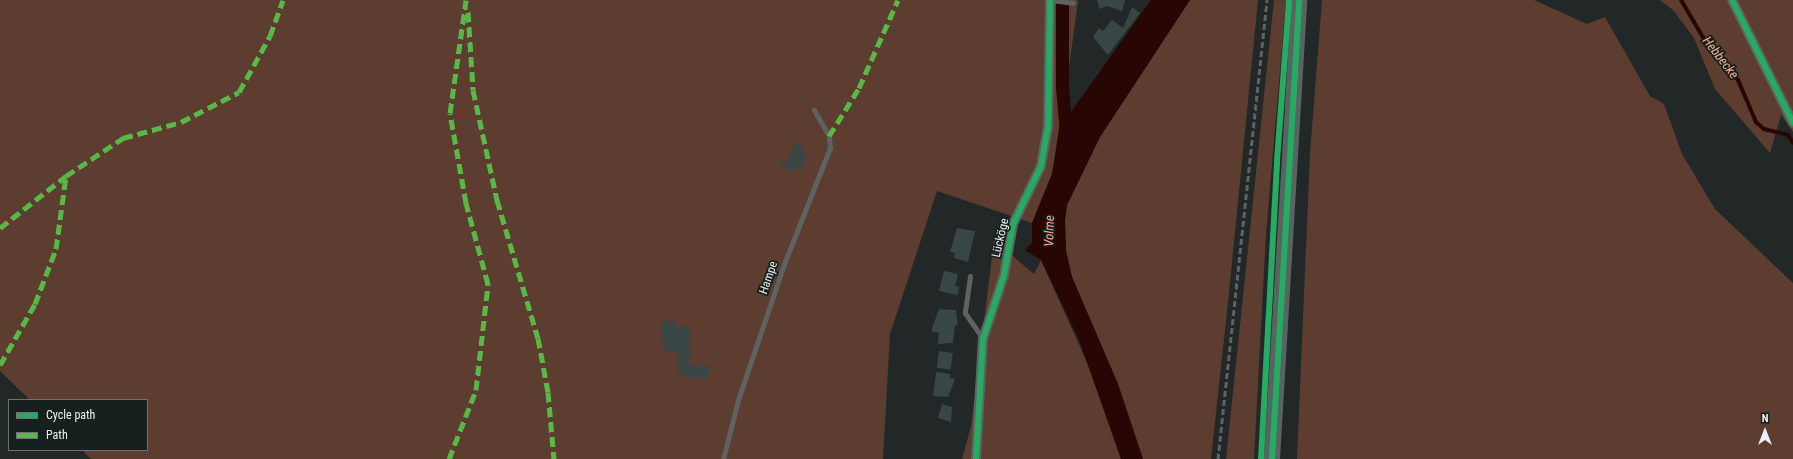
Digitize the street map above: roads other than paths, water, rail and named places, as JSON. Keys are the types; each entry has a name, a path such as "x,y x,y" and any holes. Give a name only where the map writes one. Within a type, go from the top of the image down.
{"main road":[{"path":"1272,459 1299,0"}],"street":[{"name":"Lücköge","path":"976,459 983,338 1004,275 1013,224 1041,166 1048,128 1050,0"},
{"path":"1732,0 1793,123"}],"lane":[{"path":"1050,0 1073,3"},
{"name":"Hampe","path":"723,459 738,400 784,264 830,148 829,136 814,110"},
{"path":"970,276 965,313 983,338"}],"water":[{"name":"Volme","path":"1151,0 1190,0 1100,137 1067,205 1065,220 1066,251 1072,277 1118,384 1143,459 1121,459 1079,340 1041,260 1025,250 1032,243 1032,223 1052,174 1061,116 1068,116"}],"waterway":[{"path":"1062,0 1062,87 1066,132"},
{"name":"Hebbecke","path":"1681,0 1711,51 1738,80 1756,122 1764,129 1788,135 1793,143"}],"railway":[{"path":"1218,459 1267,0"}]}
